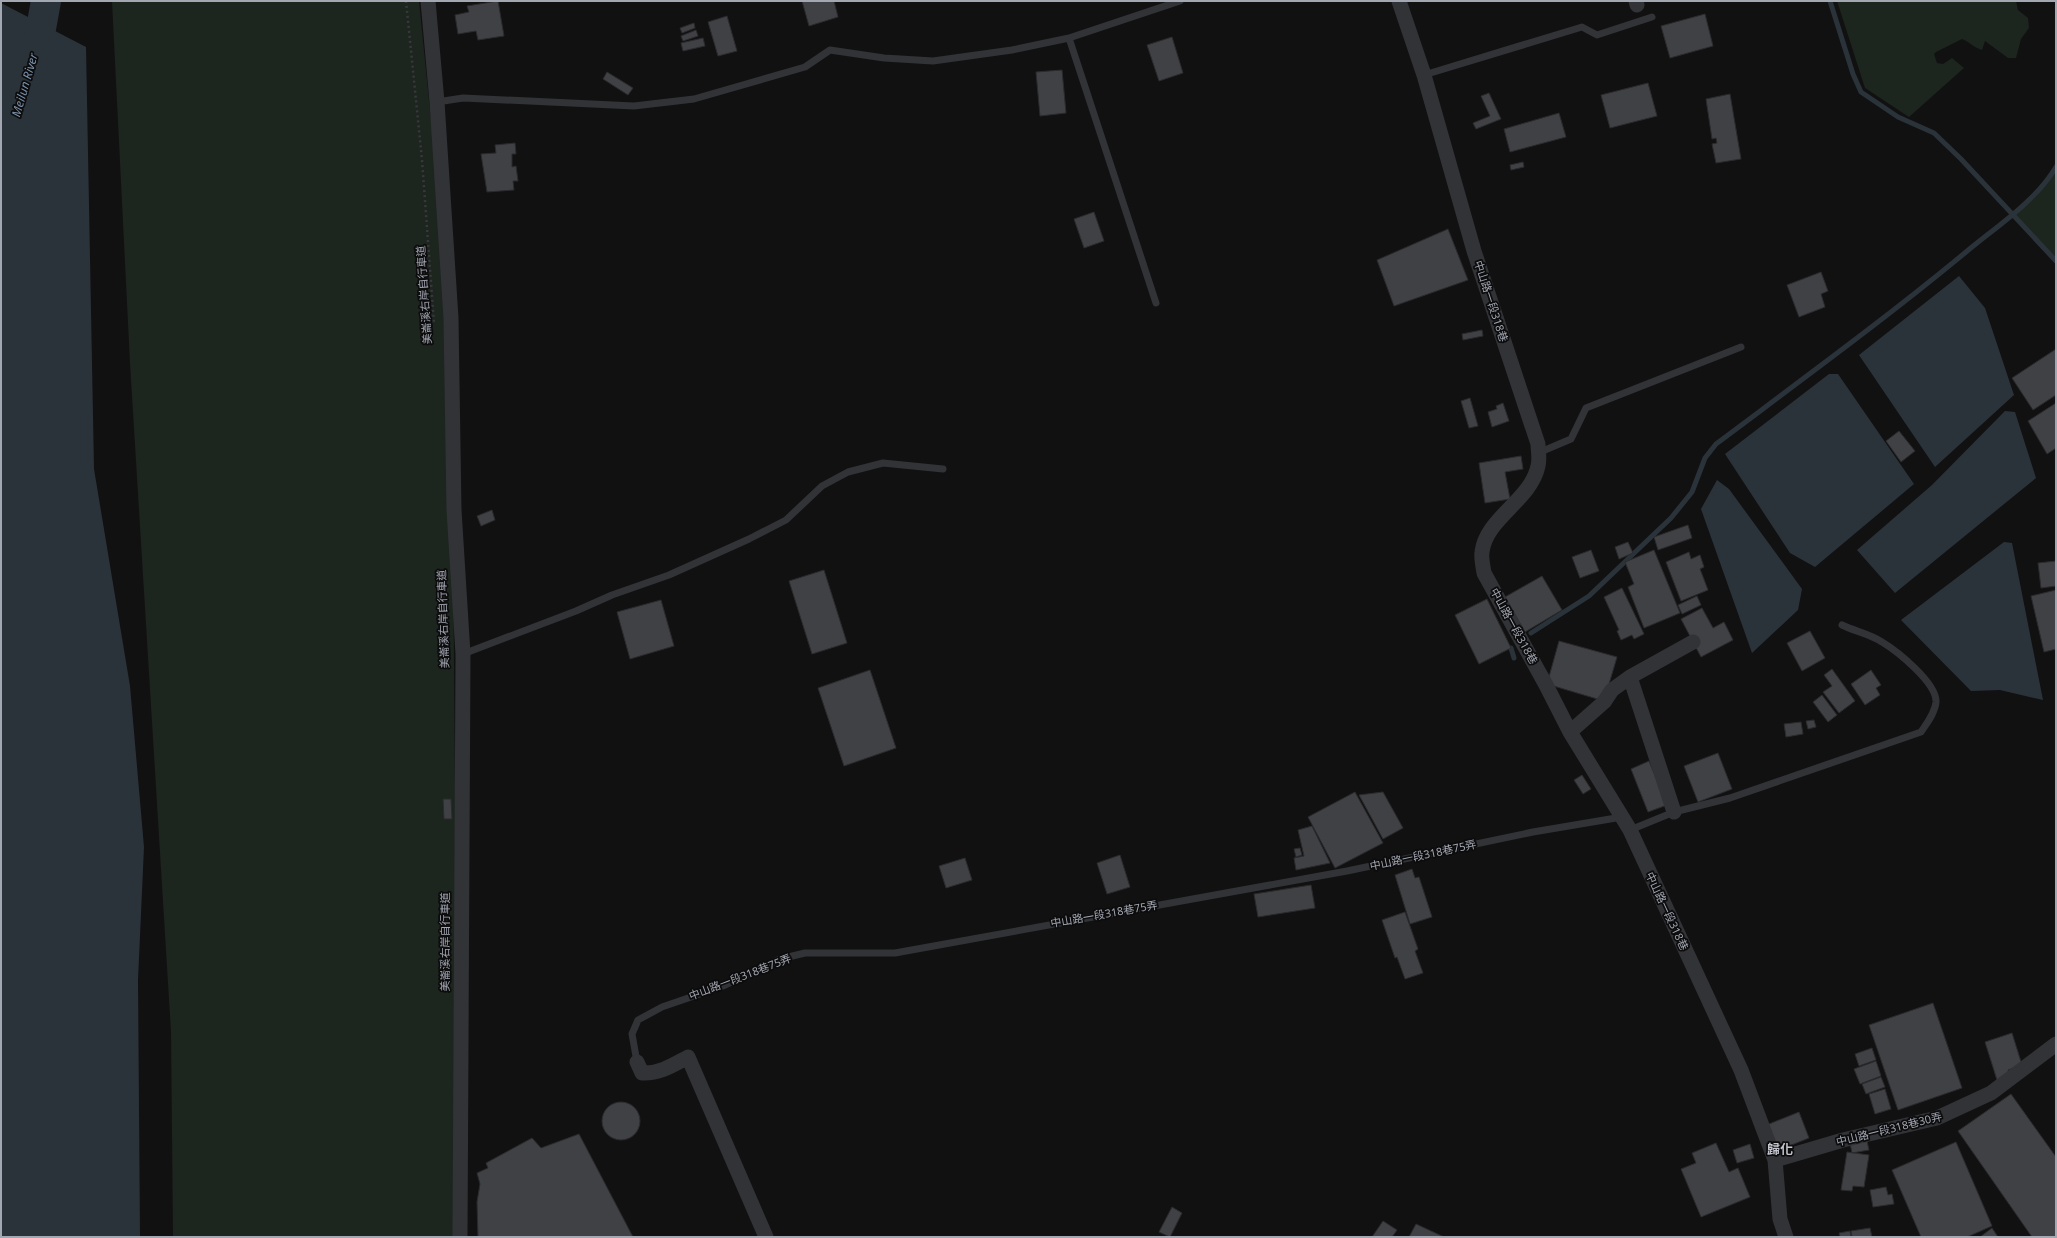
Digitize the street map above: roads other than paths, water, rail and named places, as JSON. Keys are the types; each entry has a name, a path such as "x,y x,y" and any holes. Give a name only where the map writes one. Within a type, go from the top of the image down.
{"street":[{"path":"428,1 437,102 451,318 454,510 463,654 460,1237"},
{"name":"中山路一段318巷","path":"1399,1 1424,75 1474,251 1538,444 1538,465 1524,493 1487,535 1481,552 1484,573 1546,685 1570,732 1630,830 1741,1070 1775,1160 1780,1219 1786,1237"},
{"path":"1570,732 1604,702 1612,690 1630,677 1693,642"},
{"path":"1630,677 1674,812"},
{"name":"中山路一段318巷30弄","path":"1775,1160 1843,1140 1937,1118 1991,1094 2056,1044"},
{"path":"637,1062 642,1073 650,1074 659,1072 688,1057 766,1237"}],"lane":[{"path":"437,102 463,98 634,106 694,99 805,67 830,50 884,58 933,62 1012,50 1069,38 1180,1"},
{"path":"1424,75 1582,27 1597,35 1652,17"},
{"path":"1069,38 1156,303"},
{"path":"1538,453 1571,438 1586,408 1742,346"},
{"path":"463,654 576,611 612,595 670,575 749,539 786,520 822,486 848,472 882,463 943,469"},
{"path":"1630,830 1674,812 1730,798 1921,732 1930,720 1936,701 1931,688 1919,673 1881,641 1842,625"},
{"name":"中山路一段318巷75弄","path":"637,1062 632,1034 638,1020 662,1007 723,986 780,959 805,953 895,952 1347,870 1533,832 1623,817"}],"water":[{"path":"1,3 86,47 94,469 130,686 144,847 138,980 140,1237 1,1237"},
{"path":"1959,276 1985,308 2014,395 1935,467 1859,355"},
{"path":"1829,374 1838,374 1914,484 1815,567 1790,553 1725,454"},
{"path":"2005,411 2015,412 2036,478 1895,593 1857,550 1932,485"},
{"path":"1717,480 1729,489 1802,589 1798,610 1752,653 1701,509"},
{"path":"2004,542 2012,543 2043,700 2000,690 1971,691 1901,620"}],"waterway":[{"name":"Meilun River","path":"32,63 40,34 46,1"},
{"path":"1830,1 1853,74 1861,92 1898,117 1934,133 1961,159 2056,261"},
{"path":"1531,633 1589,596 1671,518 1692,492 1705,458 1716,444 1873,326 2003,223 2037,191 2056,167"},
{"path":"1511,648 1514,658"}],"district":[{"name":"歸化","path":"1780,1149"}]}
